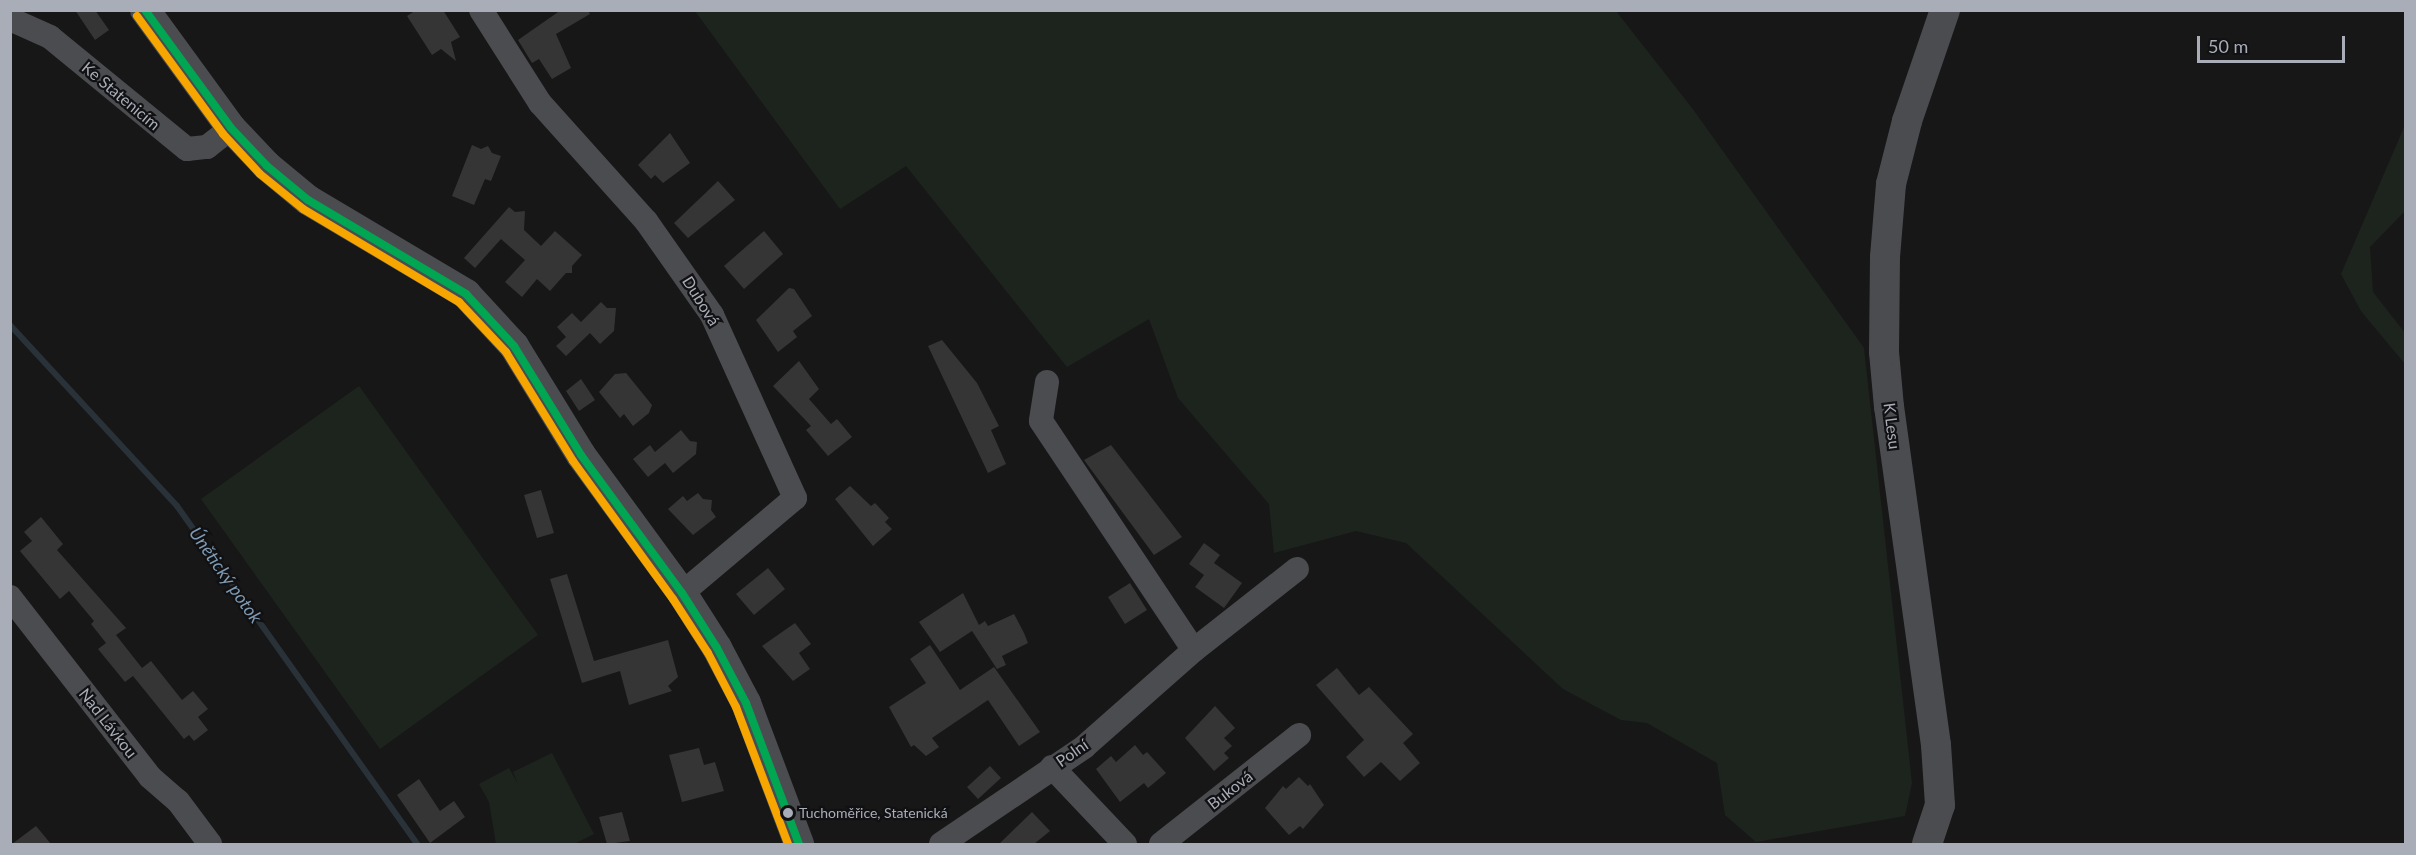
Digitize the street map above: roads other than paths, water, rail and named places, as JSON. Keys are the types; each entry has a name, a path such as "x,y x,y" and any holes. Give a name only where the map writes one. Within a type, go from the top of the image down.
{"street":[{"path":"145,10 231,129 308,200 442,277 486,312 514,346 581,455 682,593 746,703 799,844"},
{"name":"Dubová","path":"481,10 540,103 646,221 712,315 795,498 682,593"},
{"name":"K Lesu","path":"1927,844 1940,804 1936,745 1889,407 1884,352 1885,257 1891,184 1907,121 1945,10"},
{"name":"Ke Statenicím","path":"10,19 50,37 187,149 207,147 231,129"},
{"path":"1047,382 1041,421 1194,650"},
{"name":"Polní","path":"941,844 1084,747 1194,650 1297,569"},
{"name":"Nad Lávkou","path":"10,597 150,777 178,801 210,844"},
{"name":"Buková","path":"1161,844 1299,735"},
{"path":"1052,767 1125,844"}],"waterway":[{"name":"Únětický potok","path":"10,325 177,506 417,844"}],"place":[{"name":"Tuchoměřice, Statenická","path":"788,813"}]}
